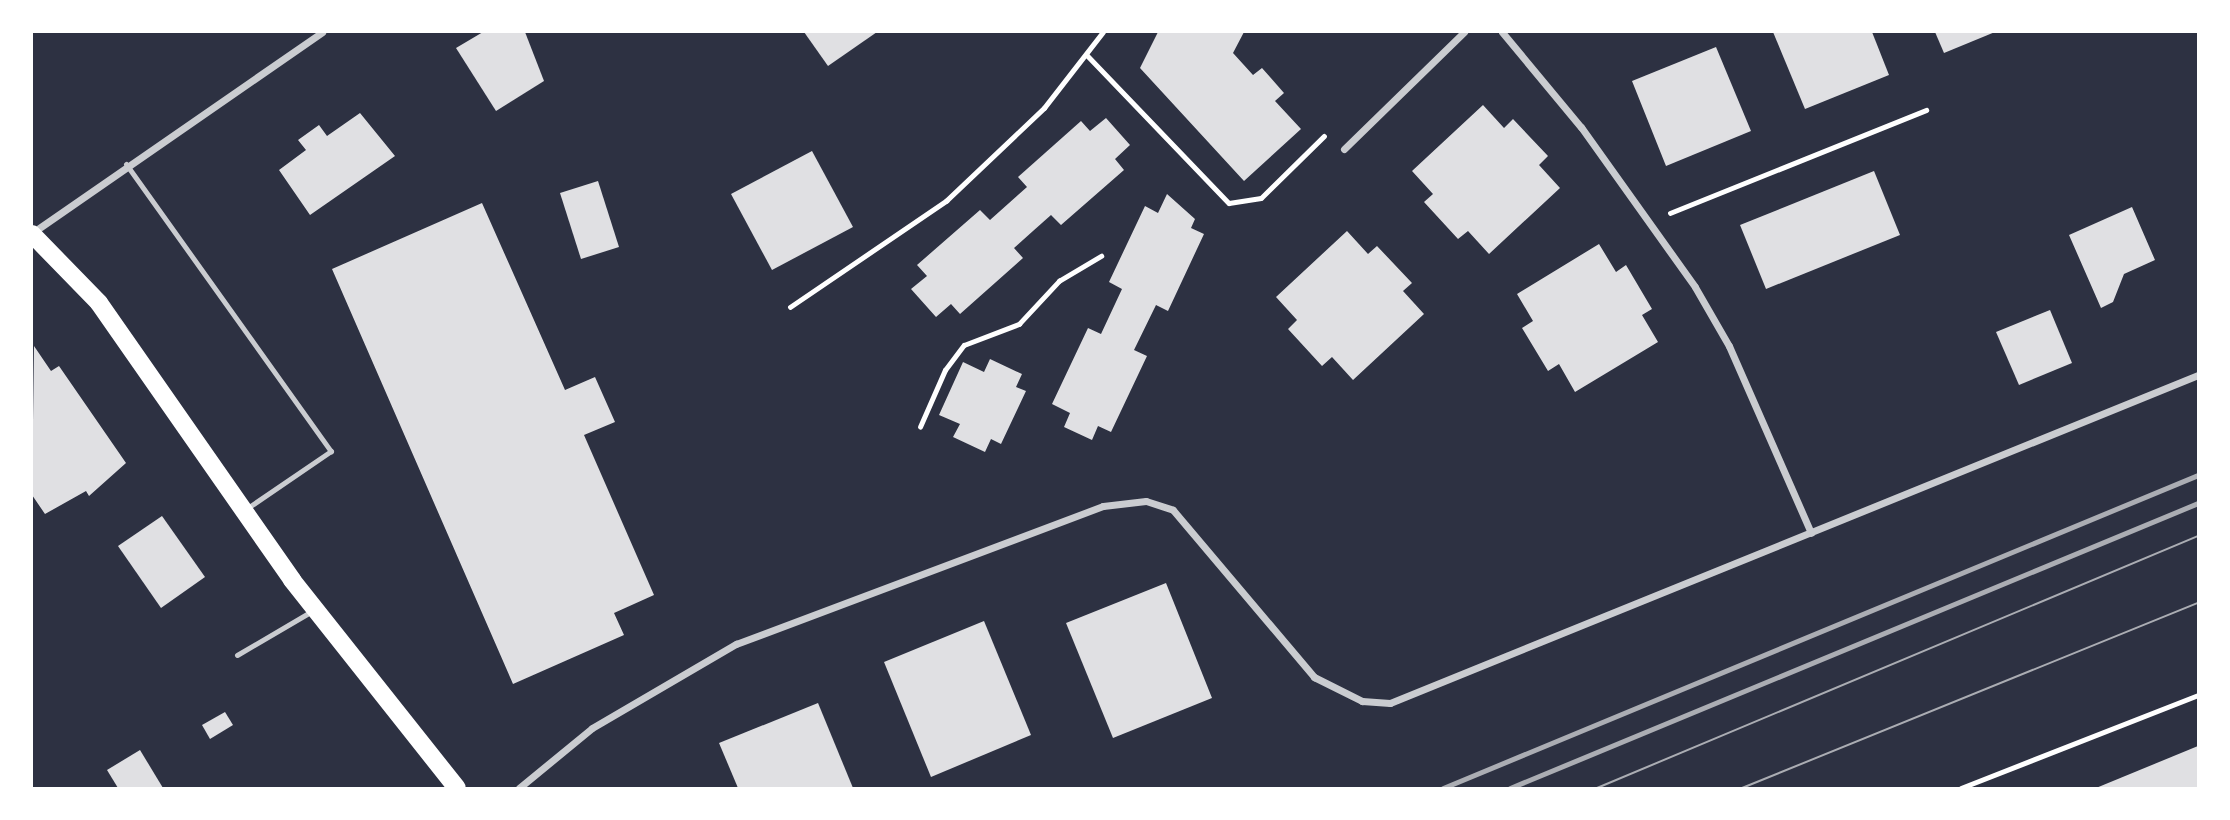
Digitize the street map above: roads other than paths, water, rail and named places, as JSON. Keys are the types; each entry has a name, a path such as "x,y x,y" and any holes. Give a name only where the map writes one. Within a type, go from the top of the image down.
{"main road":[{"path":"32,234 99,303 314,609 457,789"}],"street":[{"path":"32,234 125,164 322,32"},
{"path":"1344,149 1464,32"},
{"path":"1502,32 1651,220 1729,346 1811,533"},
{"path":"519,789 614,713 736,644 1126,501 1160,504 1184,519 1314,677 1362,701 1390,703 2199,375"}],"lane":[{"path":"125,164 331,450 243,511"},
{"path":"237,655 314,609"}],"tram line":[{"path":"1597,788 2198,536"},
{"path":"1742,788 2198,603"}],"railway":[{"path":"1443,788 2198,475"},
{"path":"1510,788 2198,503"}]}
